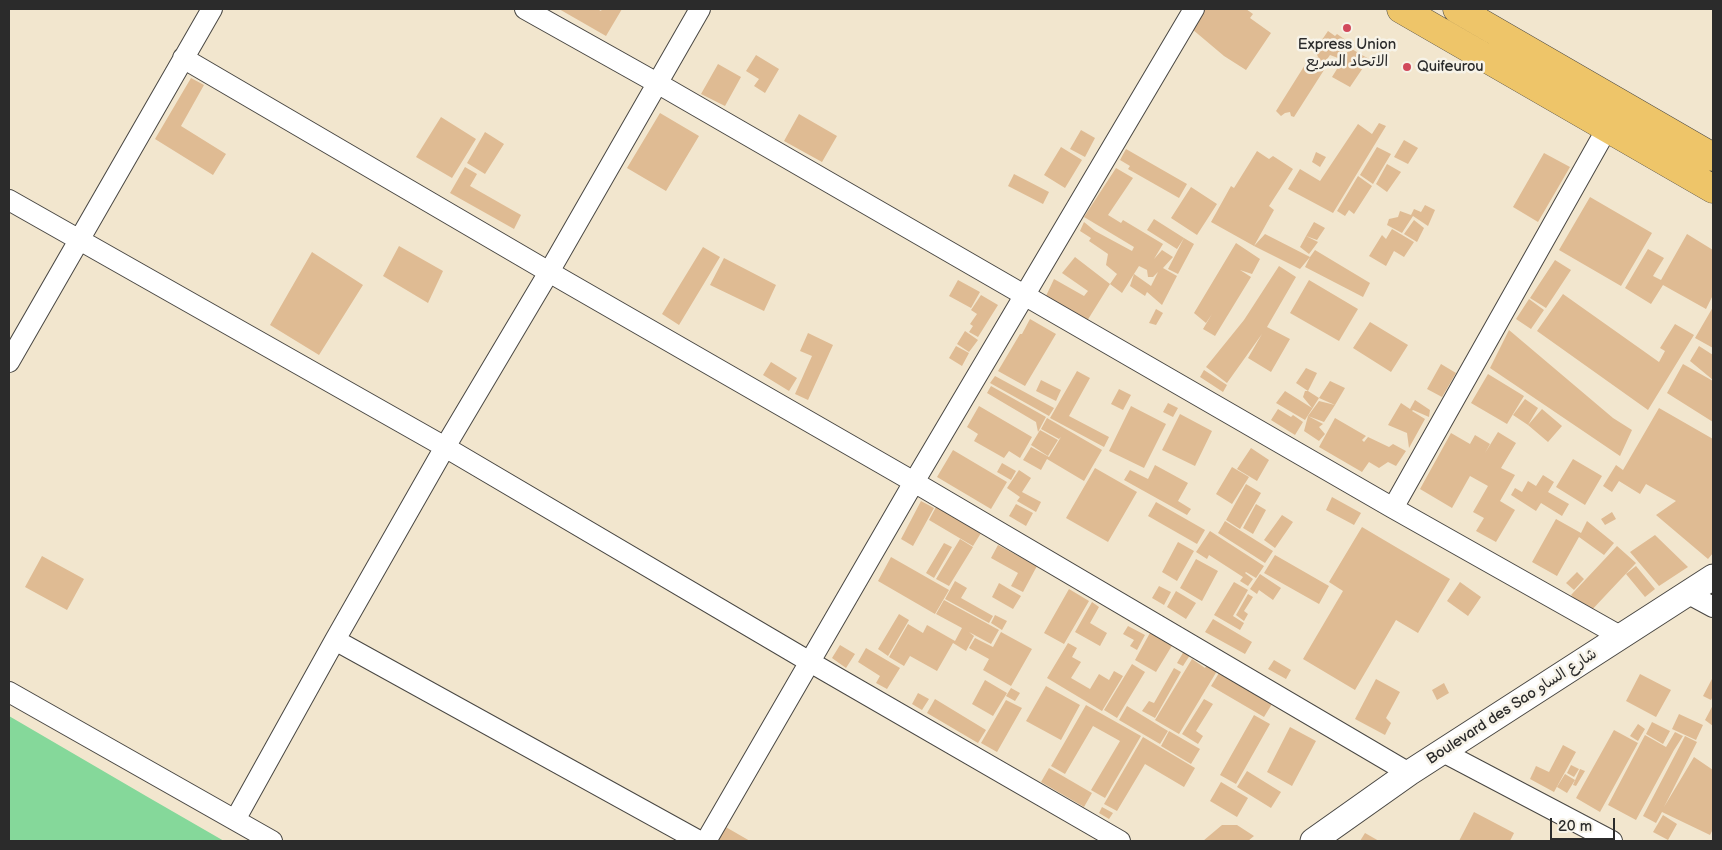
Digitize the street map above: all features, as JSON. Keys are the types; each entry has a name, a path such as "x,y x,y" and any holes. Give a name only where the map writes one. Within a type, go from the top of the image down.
{"main road":[{"path":"1400,9 1713,189"},
{"path":"1457,9 1713,157"}],"street":[{"path":"9,362 212,9"},
{"path":"526,9 1393,508 1620,636"},
{"path":"235,820 445,447 549,272 700,9"},
{"path":"706,841 914,482 1194,9"},
{"path":"183,58 914,482 1409,773"},
{"path":"1393,508 1621,104"},
{"path":"9,200 445,447 810,662 1120,841"},
{"name":"Boulevard des Sao شارع الساو","path":"1313,841 1409,773 1713,577"},
{"path":"1687,593 1713,607"},
{"path":"335,640 699,841"},
{"path":"9,692 272,841"},
{"path":"1443,752 1612,841"}],"green space":[{"path":"9,716 146,796 224,841 9,841"}],"building":[{"path":"559,9 597,9 601,11 602,9 622,9 606,36"},
{"path":"1205,9 1246,9 1253,14 1250,18 1271,33 1246,70 1224,56 1192,29"},
{"path":"1328,31 1335,36 1337,34 1350,43 1348,43 1338,58 1330,55 1323,65 1316,58 1318,57 1315,50"},
{"path":"1350,48 1369,59 1350,87 1332,77"},
{"path":"756,55 779,69 765,93 754,86 759,79 746,71"},
{"path":"1308,60 1324,70 1294,117 1291,116 1290,112 1281,116 1276,111"},
{"path":"718,64 741,77 725,106 701,94"},
{"path":"191,78 204,85 181,126 226,154 213,175 155,139"},
{"path":"660,113 699,136 666,191 627,168"},
{"path":"799,114 837,136 822,162 784,141"},
{"path":"441,117 476,139 452,178 416,157"},
{"path":"1379,123 1386,126 1333,213 1288,189 1300,169 1320,181 1358,124 1372,134"},
{"path":"1081,130 1095,138 1085,157 1070,149"},
{"path":"485,132 504,144 485,174 467,163"},
{"path":"1404,140 1418,148 1408,164 1394,157"},
{"path":"1061,147 1082,160 1065,188 1044,175"},
{"path":"1377,147 1391,154 1373,184 1360,175"},
{"path":"1126,149 1187,184 1179,198 1128,169 1130,166 1120,160"},
{"path":"1257,151 1269,159 1273,156 1293,169 1269,206 1274,210 1254,246 1211,222 1231,186 1234,188"},
{"path":"1316,152 1326,157 1320,167 1312,162"},
{"path":"1544,153 1570,167 1538,222 1513,207"},
{"path":"1387,164 1401,172 1387,192 1376,184"},
{"path":"465,167 477,174 470,186 521,215 514,229 450,193"},
{"path":"1116,168 1133,178 1108,215 1121,223 1123,220 1163,244 1154,259 1162,250 1173,257 1163,268 1177,276 1162,305 1147,292 1145,296 1130,286 1134,274 1151,286 1158,272 1153,277 1148,277 1147,270 1139,266 1122,293 1110,284 1117,274 1106,265 1108,254 1089,241 1091,238 1080,231 1084,222 1095,231 1132,251 1134,247 1084,217"},
{"path":"1014,174 1049,192 1043,204 1008,186"},
{"path":"1358,176 1372,186 1354,214 1349,210 1345,216 1337,211"},
{"path":"1191,187 1217,204 1197,235 1171,218"},
{"path":"1590,197 1652,233 1621,286 1559,250"},
{"path":"1425,205 1435,210 1428,226 1413,216 1402,233 1387,225 1389,219 1398,217 1400,211 1411,215 1414,209 1421,212"},
{"path":"1154,219 1184,238 1177,249 1147,230"},
{"path":"1414,220 1424,228 1417,242 1404,234"},
{"path":"1314,222 1325,228 1317,240 1306,236"},
{"path":"1392,229 1414,242 1404,257 1394,251 1386,266 1369,256 1382,235 1386,239"},
{"path":"1265,234 1310,257 1300,269 1254,246"},
{"path":"1687,234 1713,250 1713,295 1706,309 1663,285 1651,304 1625,288 1648,249 1664,258 1653,276 1661,280"},
{"path":"1306,236 1318,242 1309,254 1300,247"},
{"path":"1184,238 1194,244 1178,274 1168,269"},
{"path":"1236,243 1260,259 1252,274 1240,270 1251,277 1215,336 1203,329 1212,314 1206,323 1194,313"},
{"path":"399,246 443,271 428,303 383,276"},
{"path":"703,247 720,257 679,325 662,314"},
{"path":"1315,250 1370,283 1363,297 1305,267"},
{"path":"312,252 363,285 319,355 270,325"},
{"path":"1075,257 1110,284 1087,321 1046,296 1054,279 1084,296 1088,291 1062,273"},
{"path":"724,258 776,285 764,311 710,285"},
{"path":"1555,260 1571,270 1546,308 1530,298"},
{"path":"1279,266 1296,277 1267,327 1290,339 1271,372 1248,358 1262,334 1227,383 1206,367 1244,320"},
{"path":"958,280 980,292 971,308 949,296"},
{"path":"1309,280 1358,309 1339,341 1290,313"},
{"path":"1563,294 1659,362 1665,351 1660,348 1675,324 1694,335 1648,410 1537,331"},
{"path":"981,295 998,305 978,337 969,332 973,326 970,324 977,314 971,310"},
{"path":"1529,299 1544,310 1531,329 1516,319"},
{"path":"1713,307 1713,348 1695,338"},
{"path":"1156,309 1163,313 1156,325 1149,323"},
{"path":"1030,319 1056,334 1025,386 998,371"},
{"path":"1370,322 1408,345 1391,372 1353,348"},
{"path":"1509,330 1613,418 1632,430 1620,456 1490,368"},
{"path":"965,331 978,340 969,352 957,344"},
{"path":"808,333 833,345 808,400 795,394 812,356 800,351"},
{"path":"956,346 969,353 962,366 949,358"},
{"path":"1699,346 1713,355 1713,380 1690,361"},
{"path":"771,362 797,378 789,391 763,375"},
{"path":"1441,364 1456,373 1442,397 1427,389"},
{"path":"1683,364 1713,381 1713,422 1667,393"},
{"path":"1306,368 1317,373 1308,391 1296,383"},
{"path":"1204,370 1227,385 1223,392 1200,377"},
{"path":"1077,371 1090,378 1069,416 1109,437 1104,447 1050,418"},
{"path":"1488,374 1524,396 1507,424 1471,403"},
{"path":"995,376 1054,408 1049,416 990,383"},
{"path":"1041,380 1061,390 1056,401 1036,391"},
{"path":"1330,381 1345,388 1335,405 1319,398"},
{"path":"991,386 1046,417 1038,432 1036,422 987,393"},
{"path":"1119,389 1131,395 1123,410 1111,404"},
{"path":"1285,391 1312,408 1303,397 1305,391 1319,398 1305,420 1276,403"},
{"path":"1525,399 1538,408 1528,425 1513,415"},
{"path":"1415,400 1430,410 1429,417 1412,411 1425,419 1409,448 1407,433 1388,425 1401,403 1410,409"},
{"path":"1319,401 1335,405 1324,422 1308,416"},
{"path":"1168,403 1178,408 1173,417 1163,412"},
{"path":"979,406 1032,437 1020,458 1009,451 1004,458 974,441 978,434 967,427"},
{"path":"1131,406 1166,424 1144,468 1109,451"},
{"path":"1659,408 1713,439 1713,553 1708,559 1656,515 1676,501 1646,484 1640,494 1619,481 1612,492 1603,486 1616,465 1623,470"},
{"path":"1278,409 1291,417 1293,415 1303,422 1295,435 1271,420"},
{"path":"1542,409 1562,426 1548,442 1528,425"},
{"path":"1180,414 1212,431 1195,466 1162,450"},
{"path":"1308,416 1323,424 1319,427 1325,434 1319,441 1304,431"},
{"path":"1047,418 1102,450 1084,481 1047,459 1041,470 1023,460 1031,447 1049,457 1061,437 1059,439 1041,429"},
{"path":"1335,418 1366,436 1362,440 1364,442 1368,437 1389,447 1393,444 1406,451 1396,466 1388,462 1379,468 1369,462 1362,472 1319,447"},
{"path":"1040,430 1058,440 1048,456 1031,445"},
{"path":"1498,432 1516,443 1501,468 1515,475 1500,501 1515,510 1496,542 1476,531 1484,518 1473,512 1488,486 1470,476 1452,508 1420,489 1451,433 1470,444 1475,435 1490,444 1485,453"},
{"path":"1251,448 1269,460 1257,481 1237,469"},
{"path":"953,450 1007,482 991,509 937,477"},
{"path":"1573,459 1602,476 1585,505 1556,487"},
{"path":"1002,463 1016,471 1011,480 997,472"},
{"path":"1155,465 1188,483 1178,501 1191,509 1187,515 1124,480 1130,470 1148,479"},
{"path":"1232,467 1249,477 1232,504 1216,494"},
{"path":"1095,468 1137,492 1108,542 1066,518"},
{"path":"1019,470 1031,478 1022,492 1041,502 1036,512 1017,501 1020,497 1007,488"},
{"path":"1543,475 1554,482 1548,492 1569,504 1562,516 1541,503 1536,511 1511,495 1515,488 1522,492 1528,481 1536,486"},
{"path":"1246,484 1261,493 1240,529 1226,520"},
{"path":"1332,497 1361,513 1354,525 1326,510"},
{"path":"921,501 934,508 913,546 901,539"},
{"path":"1156,502 1205,530 1197,544 1148,516"},
{"path":"1016,504 1033,513 1026,526 1009,516"},
{"path":"1256,504 1266,510 1253,534 1243,528"},
{"path":"936,507 981,533 973,546 929,520"},
{"path":"1612,512 1616,519 1605,525 1601,519"},
{"path":"1282,515 1293,522 1275,548 1264,540"},
{"path":"1556,519 1581,533 1587,521 1614,543 1604,555 1579,537 1557,576 1532,562"},
{"path":"1225,521 1273,551 1265,563 1218,533"},
{"path":"1362,527 1450,579 1418,633 1396,620 1355,690 1303,659 1343,591 1329,582"},
{"path":"1210,531 1264,566 1256,578 1245,573 1253,579 1248,586 1240,581 1243,577 1209,555 1207,559 1196,552"},
{"path":"1655,535 1688,567 1659,586 1630,552"},
{"path":"960,539 973,547 949,586 936,579"},
{"path":"1178,542 1194,551 1177,581 1162,572"},
{"path":"944,543 952,547 934,578 926,573"},
{"path":"998,545 1037,566 1023,592 1011,586 1018,573 991,558"},
{"path":"1617,546 1636,563 1589,613 1571,595"},
{"path":"1275,555 1329,586 1319,604 1264,573"},
{"path":"42,556 84,579 67,610 25,587"},
{"path":"891,557 949,590 935,614 878,581"},
{"path":"1196,559 1218,571 1202,601 1180,588"},
{"path":"1636,566 1655,589 1645,597 1626,574"},
{"path":"1577,572 1584,579 1574,590 1566,583"},
{"path":"1260,574 1281,588 1273,600 1259,590 1257,594 1250,589"},
{"path":"955,581 967,588 961,598 993,616 989,623 945,599"},
{"path":"1234,582 1248,590 1233,616 1244,623 1240,630 1214,615"},
{"path":"1460,582 1481,597 1468,616 1447,601"},
{"path":"999,583 1021,596 1013,609 992,597"},
{"path":"1159,586 1171,592 1164,605 1152,598"},
{"path":"1069,589 1089,601 1064,644 1044,633"},
{"path":"1176,591 1196,603 1186,619 1167,607"},
{"path":"1248,594 1253,597 1244,611 1248,614 1244,621 1236,615"},
{"path":"944,600 999,630 991,644 969,632 974,636 966,651 953,643 937,671 910,656 904,666 889,657 908,624 923,633 927,625 955,641 962,628 936,614"},
{"path":"1092,602 1099,607 1090,623 1107,633 1100,646 1075,632"},
{"path":"899,614 909,620 888,656 878,649"},
{"path":"995,615 1007,621 1002,630 991,623"},
{"path":"1213,619 1252,642 1245,654 1205,632"},
{"path":"1128,626 1145,635 1137,650 1130,646 1134,640 1123,634"},
{"path":"1151,631 1173,644 1156,672 1135,660"},
{"path":"1001,632 1032,649 1011,686 983,670 989,659 969,648 975,638 993,647"},
{"path":"1068,643 1077,648 1072,657 1081,662 1071,678 1090,689 1099,674 1109,680 1114,671 1123,676 1102,711 1047,678"},
{"path":"840,645 855,654 846,668 832,658"},
{"path":"866,648 900,668 887,689 876,683 880,676 858,662"},
{"path":"1184,651 1190,655 1183,666 1177,663"},
{"path":"1192,659 1205,668 1210,660 1220,666 1179,734 1155,720"},
{"path":"1274,660 1291,670 1286,679 1268,669"},
{"path":"1132,664 1145,672 1117,718 1104,710"},
{"path":"1174,668 1181,672 1155,718 1142,711 1149,701 1154,703"},
{"path":"1219,673 1272,704 1264,717 1211,686"},
{"path":"1640,674 1671,690 1656,717 1626,701"},
{"path":"1713,677 1713,696 1711,700 1703,696"},
{"path":"1376,679 1400,692 1386,718 1391,723 1385,735 1355,719"},
{"path":"985,680 1007,693 993,716 972,704"},
{"path":"1444,683 1449,693 1437,700 1432,690"},
{"path":"1046,686 1080,705 1061,740 1026,721"},
{"path":"1011,688 1020,693 1015,701 1006,696"},
{"path":"918,693 929,699 922,710 912,704"},
{"path":"935,699 986,730 978,743 927,713"},
{"path":"1204,699 1213,704 1196,731 1203,736 1198,744 1182,734"},
{"path":"1006,700 1022,708 997,752 981,743"},
{"path":"1086,705 1141,736 1105,798 1091,790 1120,741 1093,726 1065,774 1051,766"},
{"path":"1713,705 1713,726 1705,720"},
{"path":"1127,706 1168,731 1160,744 1119,720"},
{"path":"1679,714 1703,725 1696,740 1672,729"},
{"path":"1254,715 1270,724 1236,784 1220,775"},
{"path":"1652,722 1670,731 1663,744 1646,734"},
{"path":"1638,724 1645,729 1638,741 1630,736"},
{"path":"1290,727 1316,741 1292,786 1267,772"},
{"path":"1614,730 1638,743 1600,812 1576,798"},
{"path":"1169,731 1200,749 1191,764 1161,746"},
{"path":"1675,732 1683,736 1636,820 1608,805 1645,735 1666,747"},
{"path":"1685,736 1697,742 1664,807 1694,757 1713,770 1713,829 1710,835 1662,812 1656,823 1643,816"},
{"path":"1143,737 1195,768 1184,787 1145,764 1117,811 1104,804"},
{"path":"1563,745 1576,752 1554,792 1530,779 1536,766 1549,772"},
{"path":"1571,765 1579,769 1574,777 1567,773"},
{"path":"1049,768 1092,793 1084,807 1041,782"},
{"path":"1580,769 1585,771 1576,786 1573,785"},
{"path":"1247,771 1281,792 1271,808 1237,787"},
{"path":"1565,774 1575,780 1567,793 1557,787"},
{"path":"1221,782 1248,798 1237,817 1210,801"},
{"path":"1102,807 1113,813 1109,819 1099,813"},
{"path":"1474,812 1514,833 1510,841 1459,841"},
{"path":"1663,815 1677,824 1668,840 1653,832"},
{"path":"1222,825 1237,825 1254,836 1248,841 1203,841"},
{"path":"724,826 750,841 715,841"},
{"path":"1365,833 1379,841 1360,841"}],"place":[{"name":"Express Union الاتحاد السريع","path":"1347,28"},
{"name":"Quifeurou","path":"1407,67"}]}
